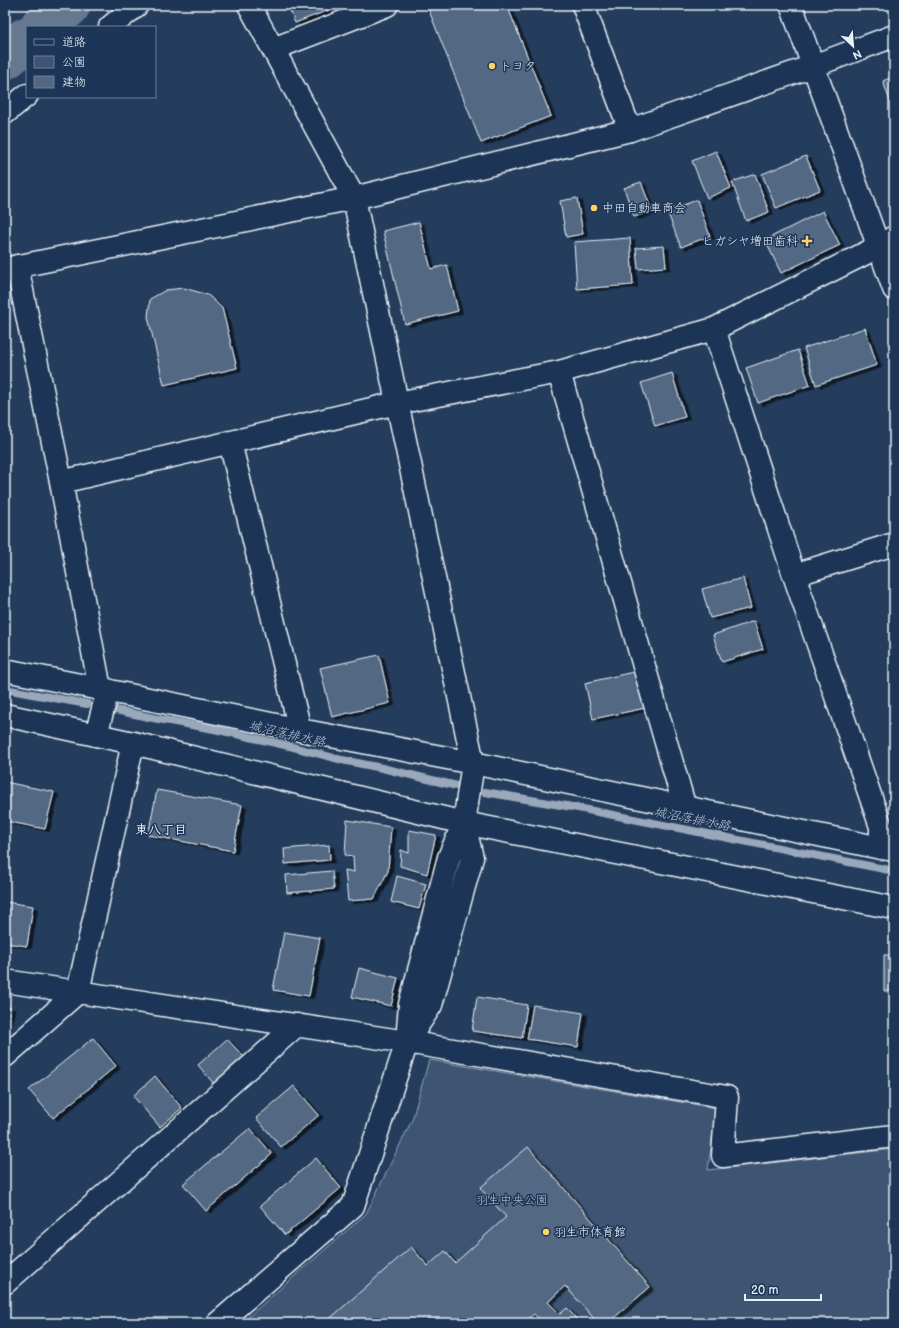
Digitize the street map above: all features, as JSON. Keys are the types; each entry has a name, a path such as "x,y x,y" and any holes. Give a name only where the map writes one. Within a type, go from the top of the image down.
{"street":[{"path":"111,26 137,5"},
{"path":"218,1323 353,1206 407,1042 432,1005 472,858 464,823 474,763 354,198 249,5"},
{"path":"273,49 387,5"},
{"path":"583,5 630,130"},
{"path":"791,5 814,66 886,242 894,289"},
{"path":"96,735 104,690 61,482 11,267 354,198 630,130 814,66 894,36"},
{"path":"5,113 26,96"},
{"path":"61,482 397,403 559,372 714,329 886,242"},
{"path":"5,670 300,730 474,763 888,849 882,827 794,575 714,329"},
{"path":"559,372 685,808"},
{"path":"230,442 300,730"},
{"path":"794,575 894,544"},
{"path":"5,715 133,743 464,823 894,908"},
{"path":"5,1056 78,992 133,743"},
{"path":"5,981 407,1042 727,1097 722,1156 894,1136"},
{"path":"5,1283 296,1025"}],"green space":[{"name":"羽生中央公園","path":"429,1060 716,1108 708,1170 894,1149 894,1323 241,1323 366,1214 412,1120"}],"building":[{"path":"288,5 342,5 295,23"},
{"path":"435,5 507,5 551,116 481,143 428,8"},
{"path":"894,76 894,113 883,81"},
{"path":"716,151 731,188 707,198 692,161"},
{"path":"806,156 820,190 776,208 762,174"},
{"path":"755,174 769,212 746,221 732,182"},
{"path":"641,182 652,211 634,217 624,188"},
{"path":"577,198 583,234 566,237 560,201"},
{"path":"697,200 710,236 681,247 667,211"},
{"path":"823,211 840,245 781,273 765,240"},
{"path":"419,222 431,269 447,265 458,311 405,324 383,231"},
{"path":"630,238 633,285 577,289 574,242"},
{"path":"664,246 666,267 638,269 636,248"},
{"path":"184,288 208,295 222,308 237,368 164,385 148,317 150,299 166,290"},
{"path":"865,328 877,365 816,385 804,348"},
{"path":"798,350 810,385 758,403 746,368"},
{"path":"672,373 685,417 655,426 641,383"},
{"path":"743,578 751,608 710,618 702,589"},
{"path":"754,621 763,649 722,662 713,635"},
{"path":"379,655 390,703 332,717 320,668"},
{"path":"642,670 650,707 593,719 585,683"},
{"path":"5,782 54,792 45,829 5,821"},
{"path":"157,790 242,805 233,851 148,835"},
{"path":"347,820 391,827 388,871 374,899 348,901 345,870 354,872 353,856 345,855"},
{"path":"409,830 436,835 427,874 400,866 401,850 409,853"},
{"path":"329,845 330,860 285,864 284,849"},
{"path":"332,871 334,889 287,893 286,875"},
{"path":"397,876 426,884 419,909 391,902"},
{"path":"5,902 33,906 27,946 5,943"},
{"path":"284,932 320,938 309,996 273,990"},
{"path":"884,955 894,955 894,991 884,991"},
{"path":"359,968 398,978 391,1006 352,997"},
{"path":"477,997 527,1005 522,1038 472,1031"},
{"path":"533,1005 583,1013 578,1047 527,1039"},
{"path":"5,1007 10,1007 5,1033"},
{"path":"93,1038 116,1066 53,1118 29,1090"},
{"path":"227,1039 244,1057 214,1084 198,1065"},
{"path":"155,1076 182,1108 160,1127 133,1096"},
{"path":"294,1086 319,1115 281,1147 256,1118"},
{"path":"250,1128 272,1154 206,1211 183,1184"},
{"name":"羽生市体育館","path":"528,1147 650,1287 608,1323 598,1323 565,1286 548,1302 560,1314 567,1308 580,1323 543,1323 534,1314 524,1323 325,1323 411,1247 428,1266 445,1251 455,1263 506,1217 480,1188"},
{"path":"316,1158 341,1188 285,1235 260,1206"}],"waterway":[{"path":"43,26 68,5"},
{"path":"5,57 26,40"},
{"name":"城沼落排水路","path":"5,689 87,704"},
{"name":"城沼落排水路","path":"111,709 214,729 457,786"},
{"name":"城沼落排水路","path":"485,792 578,808 894,871"}],"place":[{"name":"トヨタ","path":"492,66"},
{"name":"中田自動車商会","path":"594,208"},
{"name":"ヒガシヤ増田歯科","path":"807,241"},
{"name":"羽生市体育館","path":"546,1232"}],"district":[{"name":"東八丁目","path":"161,830"}]}
